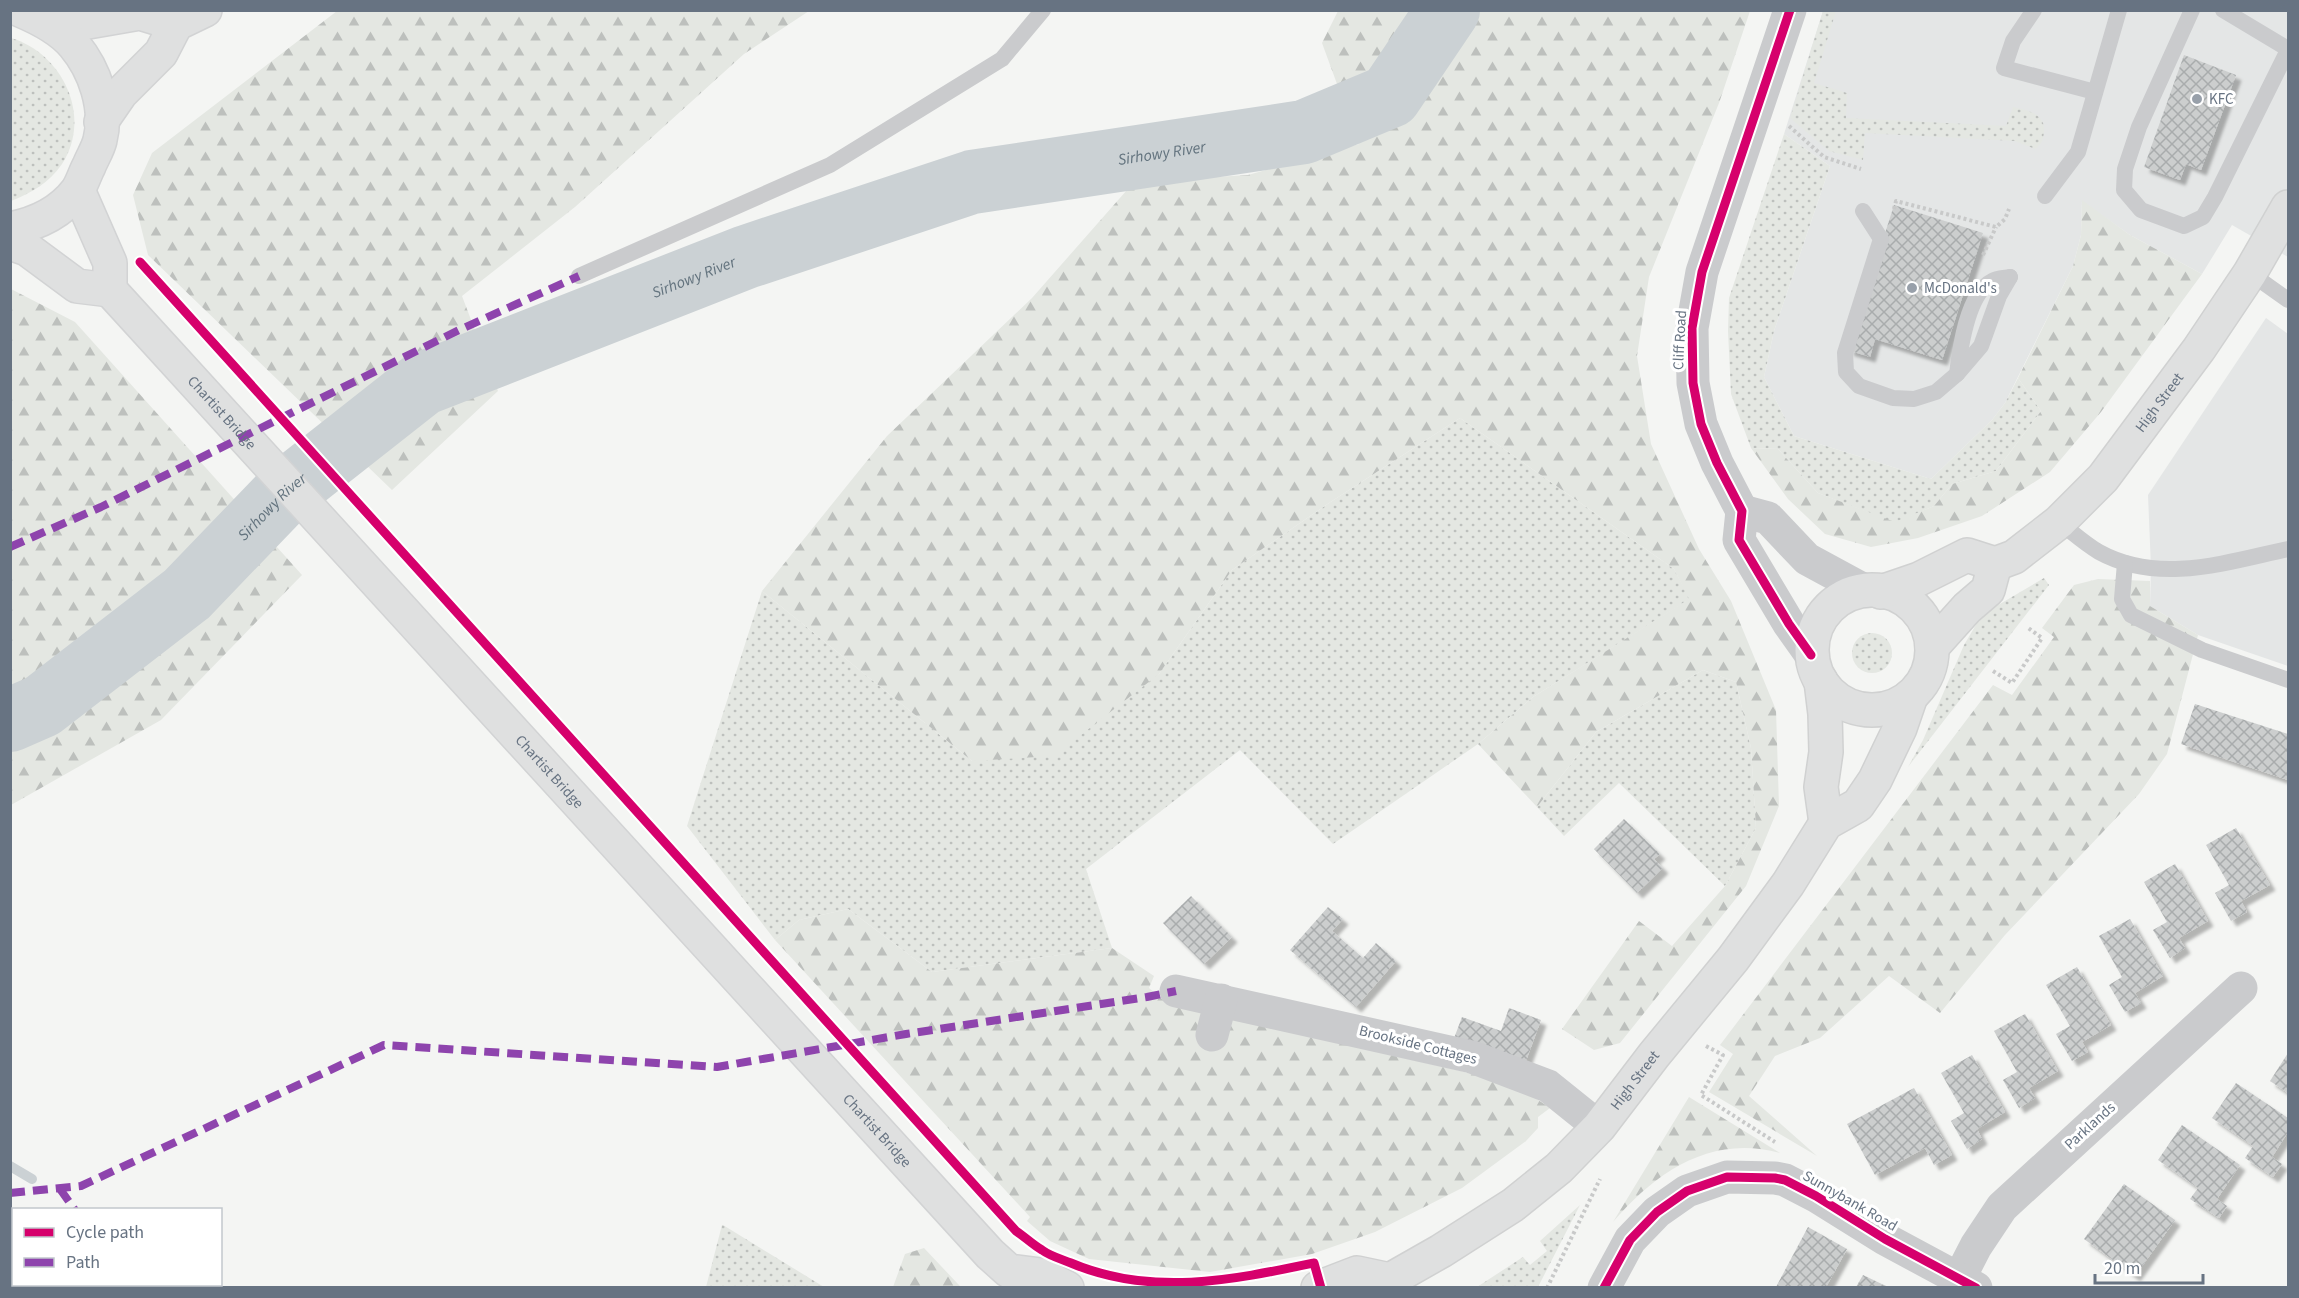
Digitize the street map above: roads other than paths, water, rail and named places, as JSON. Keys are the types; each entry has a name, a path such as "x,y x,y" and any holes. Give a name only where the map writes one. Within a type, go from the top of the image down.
{"main road":[{"path":"101,122 121,93 161,53 176,24 205,10"},
{"path":"32,15 88,22 140,13 176,24"},
{"path":"10,229 27,226 56,211 78,190 100,140 101,102 93,74 74,44 32,15"},
{"path":"10,243 27,249 77,286 110,290 110,263 78,190"},
{"name":"High Street","path":"1995,564 2014,557 2059,522 2103,478 2199,349 2250,273 2289,207"},
{"name":"Chartist Bridge","path":"110,290 1003,1271"},
{"path":"1826,823 1821,787 1826,752 1825,714 1816,668 1814,634 1822,615 1832,604 1851,593 1873,591 1919,579 1967,555 1995,564 1988,590 1967,608 1932,647"},
{"path":"1816,668 1829,692 1840,701 1860,709 1876,710 1897,705 1911,696 1924,680 1931,661 1932,647 1927,626 1919,613 1904,599 1893,594 1873,591"},
{"name":"High Street","path":"1318,1287 1357,1273 1388,1284 1513,1205 1559,1168 1599,1127 1654,1055 1733,959 1788,884 1826,823 1857,805 1875,780 1900,728 1911,696"},
{"path":"1003,1271 1041,1275 1067,1287"}],"street":[{"name":"Cliff Road","path":"1742,511 1717,463 1701,424 1693,383 1692,328 1702,272 1790,10"},
{"path":"1816,668 1739,540 1742,511 1768,518 1807,559 1873,591"},
{"name":"Parklands","path":"1967,1283 1976,1246 2002,1207 2241,988"},
{"name":"Brookside Cottages","path":"1176,991 1472,1057 1548,1086 1599,1127"},
{"path":"1212,1035 1221,1000"},
{"name":"Sunnybank Road","path":"1604,1287 1630,1240 1657,1212 1687,1191 1727,1177 1785,1180 1816,1196 1885,1239 1967,1283"}],"lane":[{"path":"579,276 830,165 1002,59 1043,10"},
{"path":"2034,10 2013,41 2004,68 2095,92"},
{"path":"2044,196 2078,152 2119,10"},
{"path":"2192,10 2139,127 2125,169 2124,190 2141,210 2184,226 2203,217 2288,50 2223,10"},
{"path":"1863,212 1881,239 1845,353 1846,372 1859,386 1893,398 1914,399 1936,392 1957,374 1981,345 2010,277"},
{"path":"2250,273 2289,300"},
{"path":"2059,522 2099,552 2125,563 2177,571 2289,549"},
{"path":"2125,563 2122,599 2131,615 2202,650 2289,680"}],"waterway":[{"name":"Sirhowy River","path":"10,720 42,706 187,594 285,492 422,384 746,257 972,182 1304,132 1390,96 1448,10"},
{"path":"10,1166 32,1179"}],"place":[{"name":"KFC","path":"2197,99"},
{"name":"McDonald's","path":"1912,288"}]}
